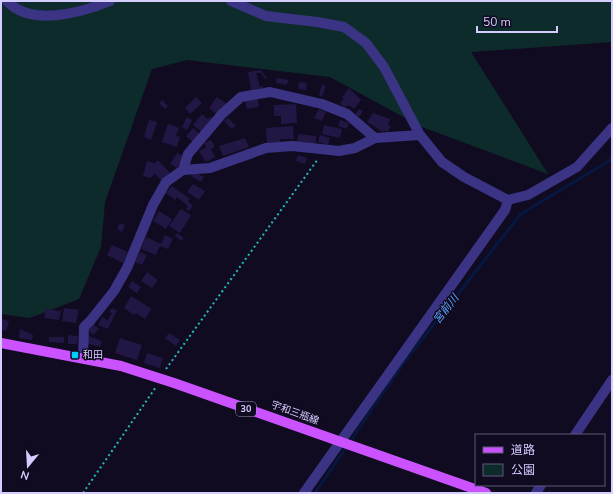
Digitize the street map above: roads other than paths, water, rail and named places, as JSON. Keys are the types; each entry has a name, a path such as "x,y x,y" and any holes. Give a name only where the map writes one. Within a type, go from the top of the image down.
{"main road":[{"name":"宇和三瓶線","path":"1,343 121,366 486,493"}],"street":[{"path":"7,1 12,7 29,15 46,15 64,14 91,9 110,1"},
{"path":"231,1 266,16 344,27 366,43 384,67 420,135 442,162 464,177 508,200 528,196 577,167 612,128"},
{"path":"183,170 188,154 222,114 242,97 270,92 322,104 347,114 375,138"},
{"path":"83,358 84,327 114,291 127,268 153,205 166,182 183,170 210,168 266,148 292,146 339,151 355,148 375,138 420,135"},
{"path":"304,493 448,291 504,210 508,200"},
{"path":"576,434 612,380"}],"waterway":[{"name":"宮前川","path":"315,493 405,361 521,214 612,159"}],"place":[{"name":"和田","path":"75,355"}]}
